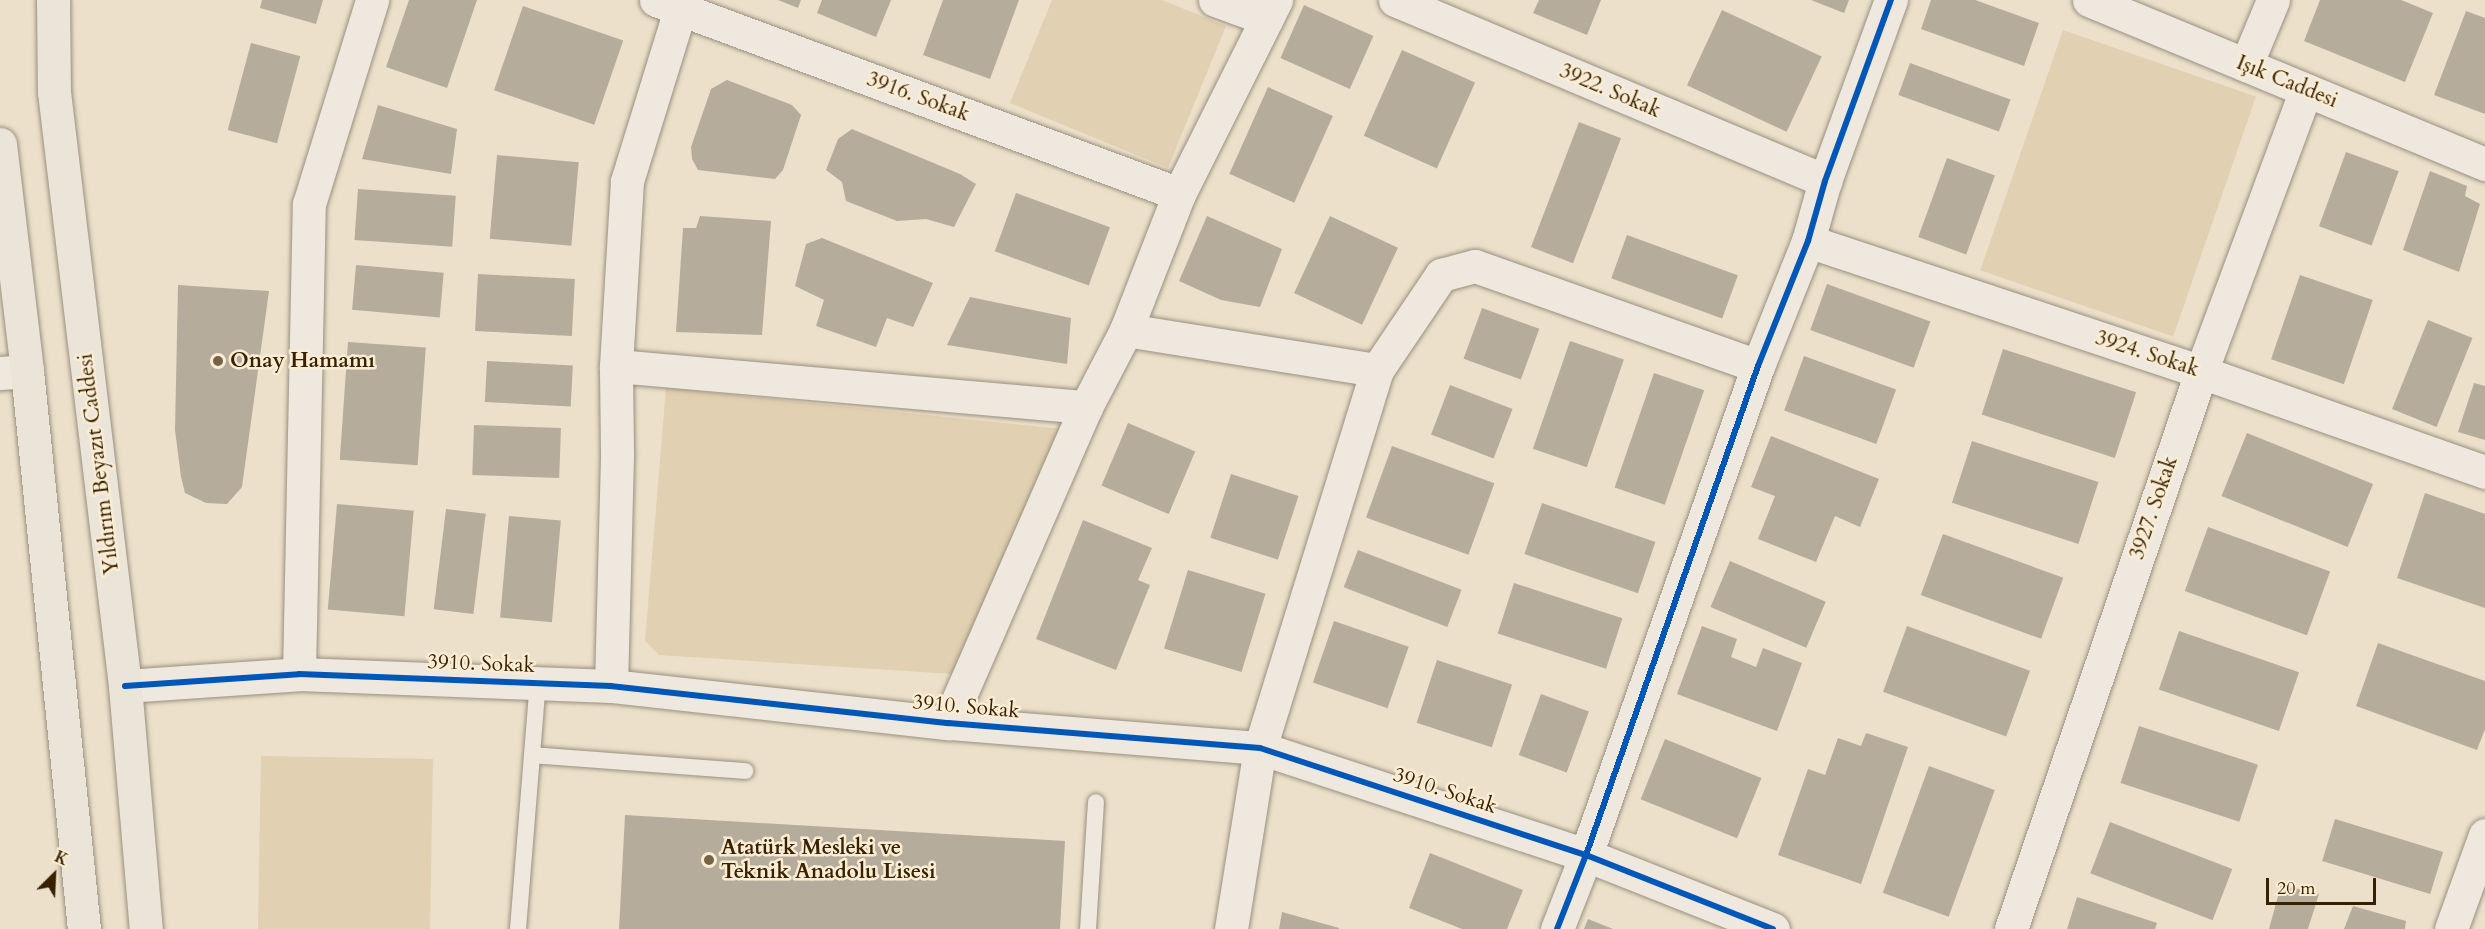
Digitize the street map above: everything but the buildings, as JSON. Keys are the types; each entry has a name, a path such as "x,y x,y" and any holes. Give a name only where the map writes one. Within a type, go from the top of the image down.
{"main road":[{"name":"Yıldırım Beyazıt Caddesi","path":"53,0 54,92 125,686 146,929"},
{"path":"0,144 14,372 84,929"}],"street":[{"path":"299,674 309,204 372,0"},
{"path":"948,723 1086,407 1126,330 1179,194 1271,10 1215,0"},
{"name":"3922. Sokak","path":"1395,0 1825,181"},
{"path":"1557,929 1586,855 1758,366 1808,241 1825,181 1892,0"},
{"name":"Işık Caddesi","path":"2089,0 2485,164"},
{"path":"2246,65 2273,0"},
{"path":"611,686 617,452 616,366 627,181 673,3"},
{"name":"3916. Sokak","path":"673,3 1179,194"},
{"name":"3927. Sokak","path":"2011,929 2201,372 2306,90"},
{"name":"3924. Sokak","path":"1808,241 2201,372 2485,472"},
{"path":"1231,929 1260,748 1377,370 1441,275 1475,266 1758,366"},
{"path":"1126,330 1377,370"},
{"path":"616,366 1086,407"},
{"name":"3910. Sokak","path":"125,686 299,674 611,686 948,723 1260,748 1586,855 1773,929"},
{"path":"2451,929 2485,835"}],"lane":[{"path":"518,929 538,683"},
{"path":"532,755 745,771"},
{"path":"1088,929 1096,802"}],"shaded area":[{"path":"1052,0 1162,0 1226,26 1168,168 1010,103"},
{"path":"2063,30 2256,96 2173,337 1980,270"},
{"path":"666,388 1061,429 953,674 659,655 645,641"},
{"path":"261,756 433,759 430,929 258,929"}],"cycle path":[{"path":"1557,929 1586,855 1758,366 1808,241 1825,181 1891,0"},
{"path":"125,686 299,674 611,686 948,723 1260,748 1586,855 1773,929"}],"place":[{"name":"Onay Hamamı","path":"218,361"},
{"name":"Atatürk Mesleki ve Teknik Anadolu Lisesi","path":"709,860"}]}
